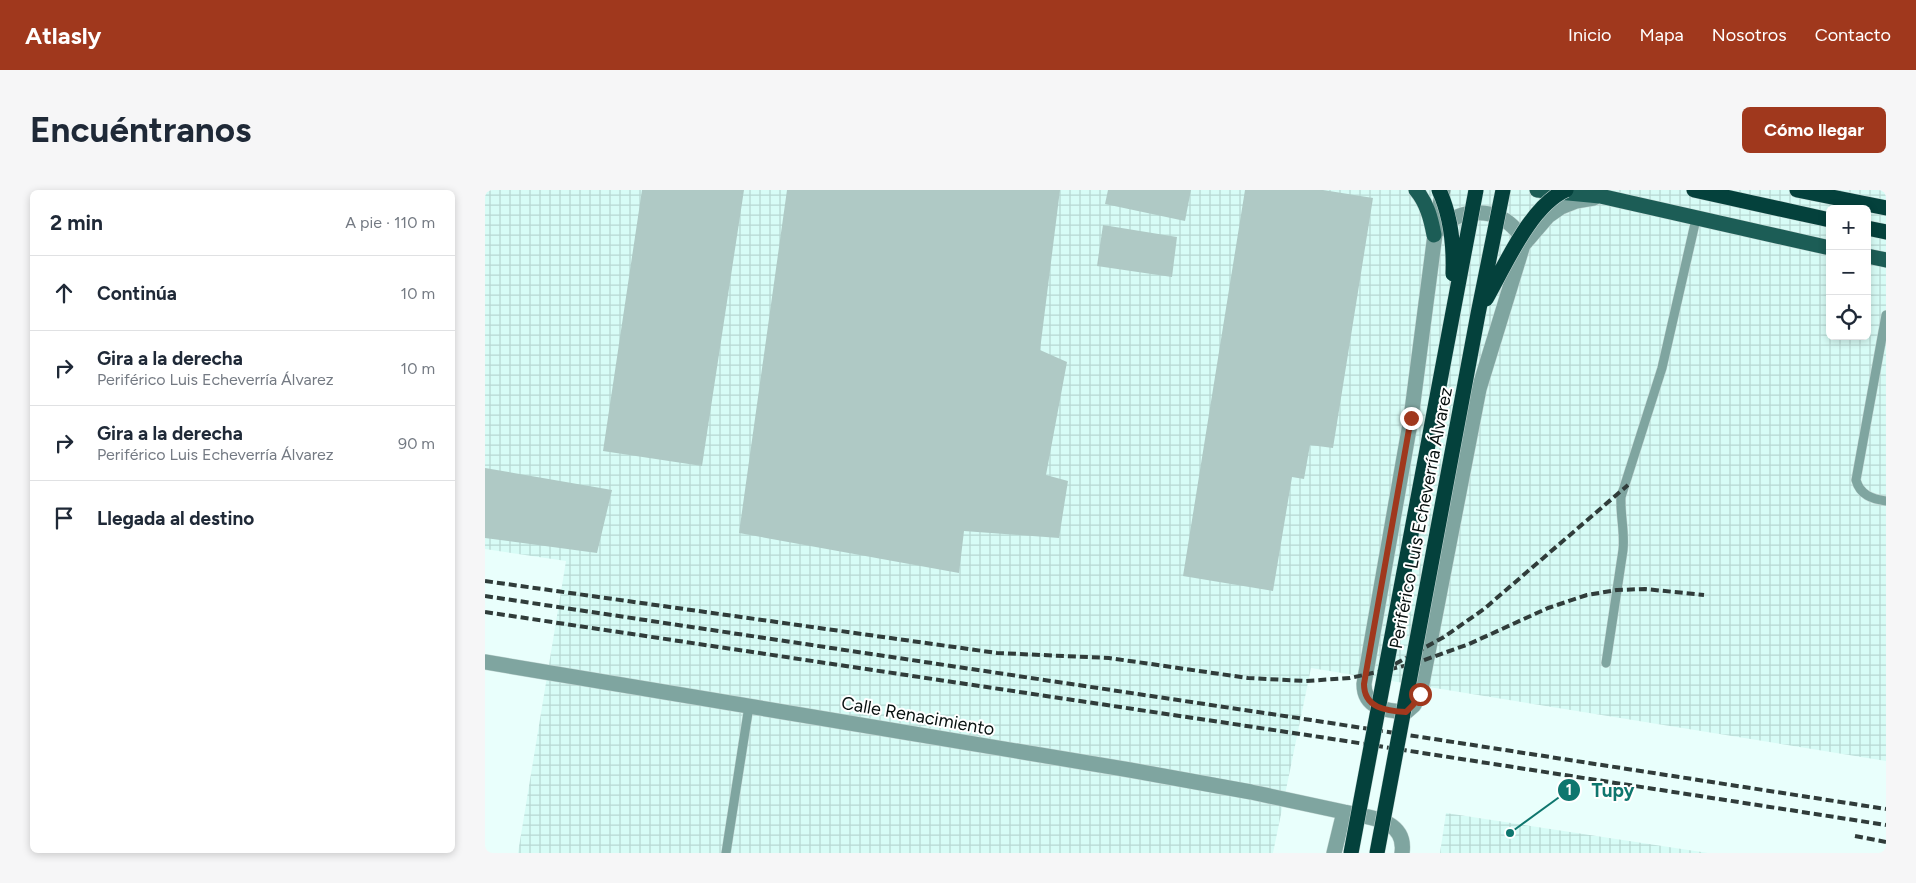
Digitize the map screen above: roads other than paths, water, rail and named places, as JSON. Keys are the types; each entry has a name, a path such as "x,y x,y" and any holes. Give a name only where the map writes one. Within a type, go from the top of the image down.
{"highway":[{"path":"1439,190 1445,204 1451,231 1453,306"},
{"name":"Periférico Luis Echeverría Álvarez","path":"1351,853 1476,190"},
{"name":"Periférico Luis Echeverría Álvarez","path":"1377,853 1503,190"},
{"path":"1478,314 1532,220 1545,206 1566,190"},
{"path":"1694,190 1826,219"},
{"path":"1797,190 1886,208"},
{"path":"1871,229 1886,232"}],"main road":[{"path":"1416,190 1425,202 1434,235"},
{"path":"1537,190 1600,196 1826,247"},
{"path":"1871,257 1886,260"}],"street":[{"name":"Periférico Luis Echeverría Álvarez","path":"1443,190 1434,235 1411,418 1364,684 1364,692 1368,700 1388,711 1406,712 1420,694 1479,390 1523,245"},
{"path":"1434,235 1445,223 1459,215 1475,212 1492,214 1506,221 1518,232 1523,245 1548,216 1561,207 1600,196"},
{"name":"Calle Renacimiento","path":"485,662 1232,788 1378,819 1390,824 1397,832 1402,849"},
{"path":"1334,853 1344,812"}],"lane":[{"path":"1606,663 1625,536 1621,497 1662,368 1697,219"},
{"path":"1886,315 1856,480 1860,491 1864,494 1886,500"},
{"path":"725,853 749,706"}],"railway":[{"path":"1395,664 1444,637 1484,609 1628,485"},
{"path":"485,581 997,653 1109,658 1248,678 1306,681 1350,678 1413,664 1469,644 1548,608 1587,595 1617,590 1645,589 1704,595"},
{"path":"485,596 1311,720 1886,809"},
{"path":"485,612 1307,735 1886,825"},
{"path":"1855,836 1886,842"}],"place":[{"name":"Tupy","path":"1510,833"}]}
